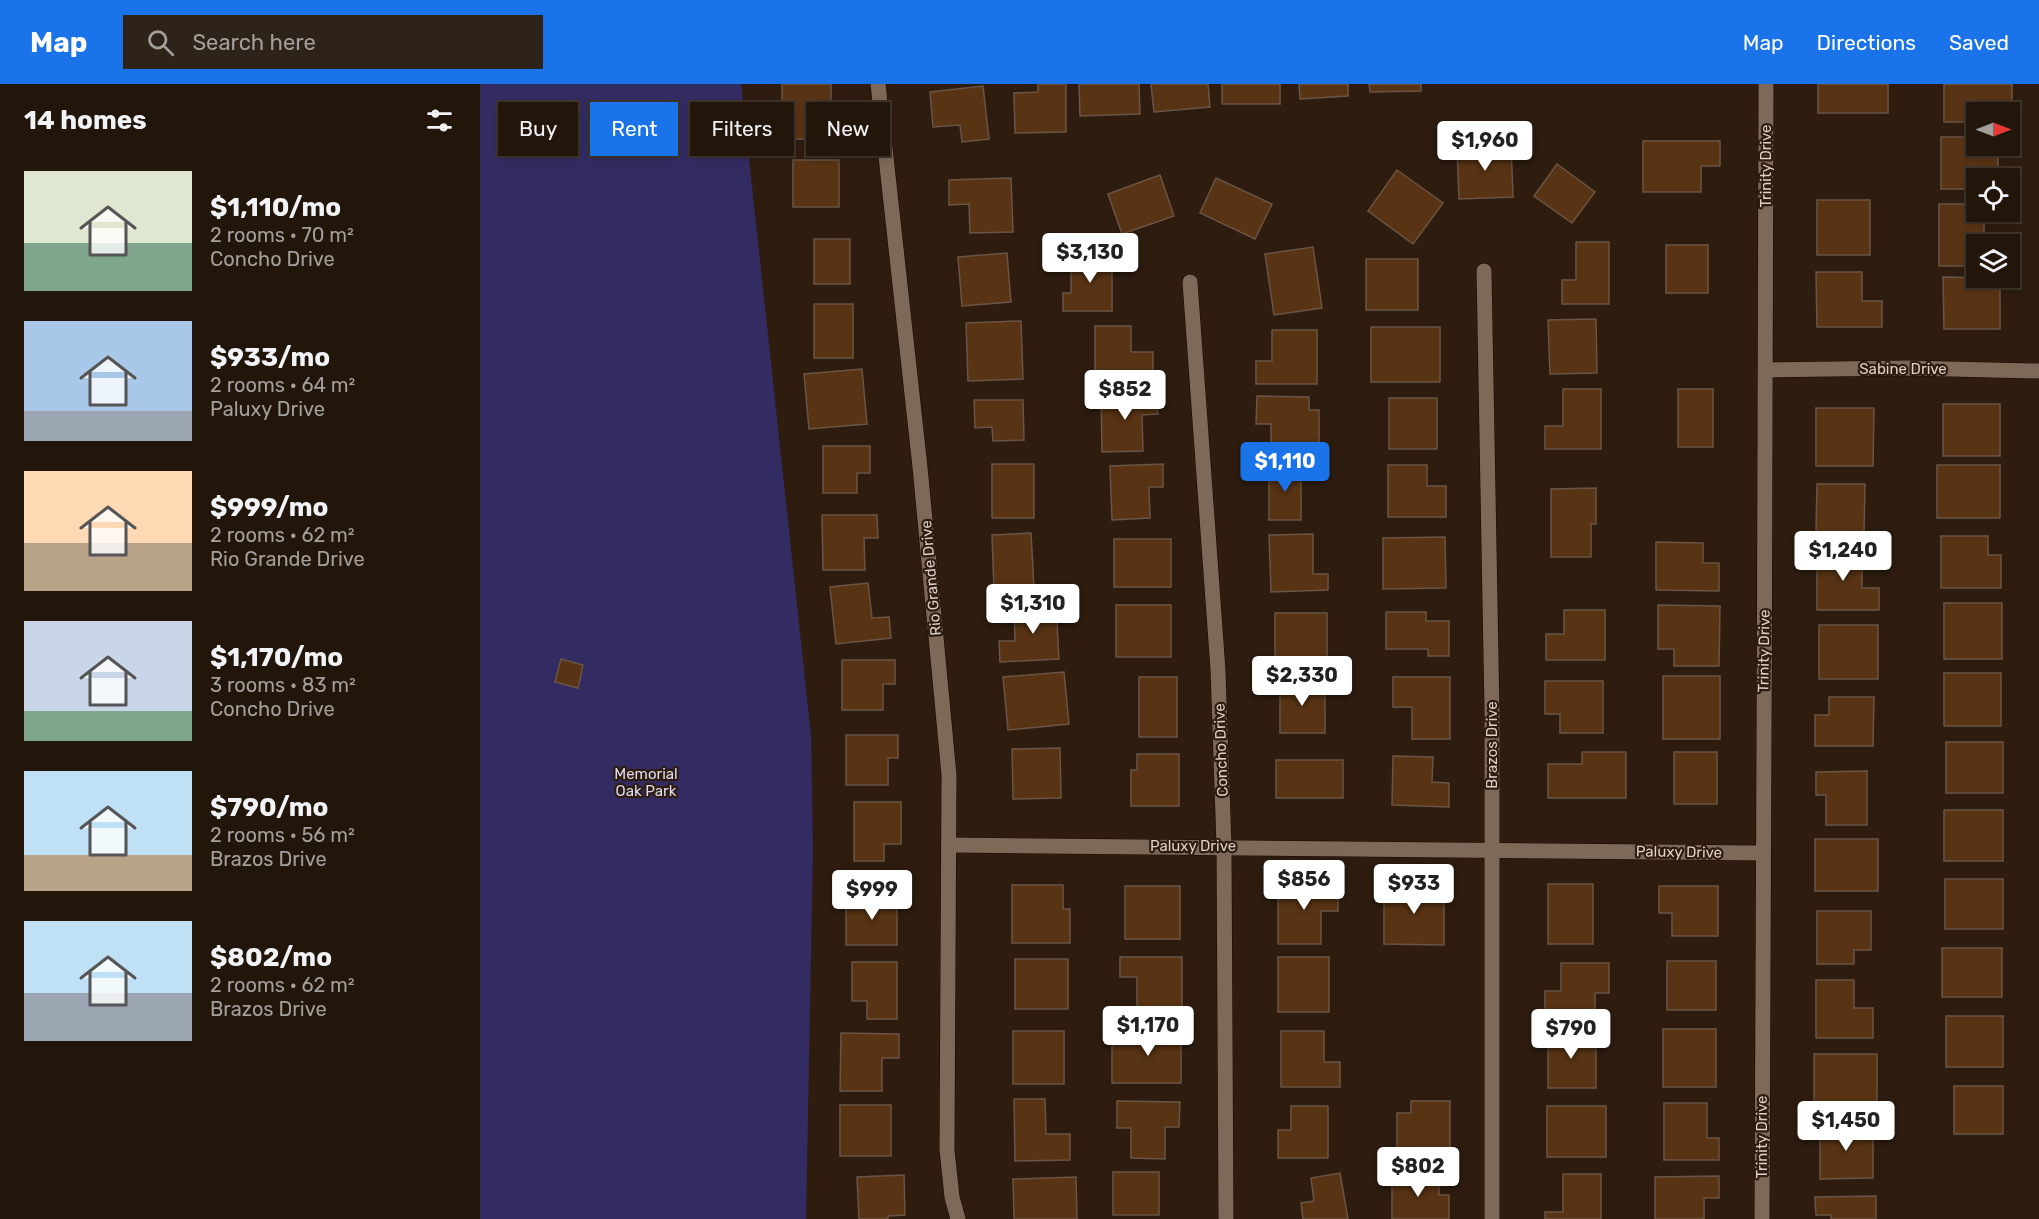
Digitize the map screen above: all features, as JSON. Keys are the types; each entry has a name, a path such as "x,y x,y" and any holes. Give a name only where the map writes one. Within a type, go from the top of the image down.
{"street":[{"name":"Rio Grande Drive","path":"878,84 920,467 950,775 947,1150 952,1197 958,1219"},
{"name":"Trinity Drive","path":"1762,1219 1761,853 1767,370 1766,84"},
{"name":"Brazos Drive","path":"1484,271 1492,849 1492,1219"},
{"name":"Concho Drive","path":"1190,282 1218,670 1224,846 1226,1219"},
{"name":"Sabine Drive","path":"1767,370 1907,368 2039,371"},
{"name":"Paluxy Drive","path":"950,845 1761,853"}],"green space":[{"name":"Memorial Oak Park","path":"480,84 741,84 743,102 690,102 690,156 749,156 811,735 813,849 806,1219 480,1219"}],"building":[{"path":"782,84 831,84 831,102 806,102 806,139 794,139 794,102 782,102"},
{"path":"1038,84 1066,84 1066,132 1015,133 1014,93 1038,92"},
{"path":"1079,84 1139,84 1140,114 1080,116"},
{"path":"1151,84 1208,84 1210,107 1154,112"},
{"path":"1222,84 1280,84 1280,104 1222,104"},
{"path":"1299,84 1348,84 1348,96 1300,99"},
{"path":"1369,84 1421,84 1421,91 1370,92"},
{"path":"1818,84 1888,84 1888,113 1818,113"},
{"path":"1944,84 2012,84 2012,102 1966,102 1966,122 1944,122"},
{"path":"983,86 989,139 962,142 960,125 933,127 930,92"},
{"path":"1941,137 1966,137 1966,156 1998,156 1998,168 1966,168 1966,189 1941,189"},
{"path":"1643,141 1720,141 1720,166 1701,166 1701,192 1643,192"},
{"path":"1511,146 1513,197 1459,199 1457,148"},
{"path":"793,160 839,160 839,207 793,207"},
{"path":"1557,164 1595,192 1572,223 1534,196"},
{"path":"1397,170 1443,203 1413,244 1368,211"},
{"path":"1160,175 1174,216 1122,234 1108,194"},
{"path":"1011,178 1013,232 970,233 969,204 949,205 949,180"},
{"path":"1216,178 1272,204 1255,239 1200,213"},
{"path":"1817,200 1870,200 1870,255 1817,255"},
{"path":"1939,204 1966,204 1966,222 1984,222 1984,234 1966,234 1966,266 1939,266"},
{"path":"814,239 850,239 850,284 814,284"},
{"path":"1576,242 1609,242 1609,304 1562,304 1562,280 1576,280"},
{"path":"1666,245 1708,245 1708,293 1666,293"},
{"path":"1313,247 1322,308 1274,315 1265,254"},
{"path":"1007,253 1011,302 962,306 958,257"},
{"path":"1071,255 1112,255 1112,311 1063,311 1063,293 1071,293"},
{"path":"1366,259 1418,259 1418,310 1366,310"},
{"path":"1816,272 1862,272 1862,301 1882,301 1882,327 1817,327"},
{"path":"1943,277 1966,277 1966,288 2000,288 2000,329 1944,329"},
{"path":"814,304 853,304 853,358 814,358"},
{"path":"1596,319 1597,373 1550,374 1548,320"},
{"path":"1021,321 1023,379 968,381 966,323"},
{"path":"1095,326 1131,326 1131,352 1153,352 1153,375 1095,375"},
{"path":"1371,327 1440,327 1440,382 1371,382"},
{"path":"1272,330 1317,330 1317,384 1256,384 1256,361 1272,361"},
{"path":"862,369 867,424 809,429 804,374"},
{"path":"1563,389 1601,389 1601,449 1545,449 1545,426 1563,426"},
{"path":"1678,389 1713,389 1713,447 1678,447"},
{"path":"1157,394 1158,414 1142,415 1143,451 1102,452 1101,395"},
{"path":"1257,396 1309,397 1309,410 1319,410 1319,449 1271,449 1271,424 1256,424"},
{"path":"1389,398 1437,398 1437,449 1389,449"},
{"path":"974,400 1023,400 1024,440 993,441 992,427 975,428"},
{"path":"1943,404 2000,404 2000,456 1943,456"},
{"path":"1816,408 1874,408 1873,466 1816,466"},
{"path":"823,446 870,446 870,473 857,473 857,493 823,493"},
{"path":"992,464 1034,464 1034,518 992,518"},
{"path":"1163,464 1163,487 1149,487 1150,518 1112,520 1110,466"},
{"path":"1388,465 1427,465 1427,486 1446,486 1446,517 1388,517"},
{"path":"1937,465 2000,465 2000,518 1937,518"},
{"path":"1269,466 1301,466 1301,520 1269,520"},
{"path":"1817,484 1865,484 1864,532 1816,532"},
{"path":"1596,488 1596,524 1591,524 1591,557 1551,557 1551,489"},
{"path":"822,515 877,515 878,538 864,538 865,570 823,570"},
{"path":"1031,533 1034,588 994,590 992,535"},
{"path":"1313,534 1313,574 1328,574 1328,590 1271,592 1269,535"},
{"path":"1941,536 1988,536 1988,555 2001,555 2001,588 1941,588"},
{"path":"1445,537 1446,588 1383,589 1383,538"},
{"path":"1114,539 1171,539 1171,587 1114,587"},
{"path":"1656,542 1703,543 1703,563 1719,563 1719,591 1656,590"},
{"path":"1817,550 1862,550 1862,588 1879,588 1879,610 1817,610"},
{"path":"868,583 872,618 889,617 891,638 836,644 830,587"},
{"path":"1944,603 2002,603 2002,659 1944,659"},
{"path":"1056,604 1059,659 1000,662 999,641 1015,641 1014,606"},
{"path":"1116,605 1171,605 1171,657 1116,657"},
{"path":"1658,605 1720,606 1719,666 1674,666 1674,649 1658,649"},
{"path":"1564,610 1605,610 1605,660 1546,660 1546,634 1564,634"},
{"path":"1386,612 1426,612 1426,621 1449,621 1449,656 1428,656 1428,649 1386,649"},
{"path":"1275,613 1327,613 1327,659 1275,659"},
{"path":"1819,625 1878,625 1878,679 1819,679"},
{"path":"561,659 583,665 578,688 555,682"},
{"path":"842,660 895,660 895,684 883,684 883,710 842,710"},
{"path":"1064,672 1069,724 1008,730 1003,677"},
{"path":"1944,673 2001,673 2001,726 1944,726"},
{"path":"1663,676 1720,676 1720,739 1663,739"},
{"path":"1139,677 1177,677 1177,737 1139,737"},
{"path":"1393,677 1450,677 1450,739 1412,739 1412,707 1393,707"},
{"path":"1280,681 1325,681 1325,733 1280,733"},
{"path":"1545,681 1603,681 1603,733 1560,733 1560,714 1545,714"},
{"path":"1829,697 1874,697 1873,746 1815,746 1815,715 1829,715"},
{"path":"846,735 898,735 898,758 888,758 888,785 846,785"},
{"path":"1946,742 2003,742 2003,793 1946,793"},
{"path":"1060,748 1061,798 1013,799 1012,749"},
{"path":"1582,752 1626,752 1626,798 1548,798 1548,764 1582,764"},
{"path":"1674,752 1717,752 1717,804 1674,804"},
{"path":"1137,754 1179,754 1179,806 1131,806 1131,770 1137,770"},
{"path":"1393,756 1433,757 1432,782 1449,783 1449,807 1392,805"},
{"path":"1276,760 1343,760 1343,798 1276,798"},
{"path":"1867,771 1867,825 1826,825 1826,795 1816,795 1816,772"},
{"path":"854,802 901,802 901,844 884,844 884,861 854,861"},
{"path":"1944,810 2003,810 2003,861 1944,861"},
{"path":"1815,839 1878,839 1878,891 1815,891"},
{"path":"1945,879 2003,879 2003,929 1945,929"},
{"path":"1278,883 1338,883 1338,911 1321,911 1321,944 1278,944"},
{"path":"1548,884 1593,884 1593,944 1548,944"},
{"path":"1012,885 1063,885 1063,909 1070,909 1070,943 1012,943"},
{"path":"1125,886 1180,886 1180,939 1125,939"},
{"path":"1384,886 1444,886 1444,945 1384,944"},
{"path":"1659,886 1718,886 1718,936 1672,936 1672,913 1659,913"},
{"path":"846,897 897,897 897,945 846,945"},
{"path":"1817,911 1871,911 1871,950 1854,950 1854,964 1817,964"},
{"path":"1942,948 2002,948 2002,997 1942,997"},
{"path":"1120,957 1182,957 1182,1012 1137,1012 1137,977 1120,977"},
{"path":"1278,957 1329,957 1329,1012 1278,1012"},
{"path":"1015,959 1068,959 1068,1009 1015,1009"},
{"path":"1667,961 1716,961 1716,1010 1667,1010"},
{"path":"852,962 897,962 897,1019 867,1019 867,1001 852,1001"},
{"path":"1561,963 1609,963 1609,993 1595,993 1595,1010 1545,1010 1545,991 1561,991"},
{"path":"1816,980 1854,980 1854,1008 1873,1008 1873,1038 1816,1038"},
{"path":"1946,1016 2003,1016 2003,1067 1946,1067"},
{"path":"1126,1028 1181,1028 1181,1083 1112,1083 1112,1044 1126,1044"},
{"path":"1548,1028 1583,1028 1583,1044 1596,1044 1596,1088 1548,1088"},
{"path":"1663,1029 1716,1029 1716,1087 1663,1087"},
{"path":"1013,1031 1064,1031 1064,1084 1013,1084"},
{"path":"1281,1031 1324,1031 1324,1062 1340,1062 1340,1087 1281,1087"},
{"path":"841,1033 899,1034 899,1058 882,1058 882,1091 840,1091"},
{"path":"1814,1054 1877,1054 1877,1108 1814,1108"},
{"path":"1954,1086 2003,1086 2003,1134 1954,1134"},
{"path":"1014,1099 1045,1099 1046,1134 1070,1134 1070,1160 1015,1161"},
{"path":"1117,1101 1180,1102 1179,1127 1165,1127 1165,1159 1131,1158 1131,1128 1117,1128"},
{"path":"1411,1101 1450,1101 1450,1161 1397,1161 1397,1113 1411,1113"},
{"path":"1664,1103 1707,1103 1707,1138 1719,1138 1719,1160 1664,1160"},
{"path":"840,1105 891,1105 891,1156 840,1156"},
{"path":"1291,1106 1328,1106 1328,1158 1278,1158 1278,1130 1291,1130"},
{"path":"1547,1106 1606,1106 1606,1157 1547,1157"},
{"path":"1873,1125 1873,1178 1820,1179 1820,1126"},
{"path":"1113,1172 1159,1172 1159,1215 1113,1215"},
{"path":"1340,1173 1348,1219 1303,1219 1301,1203 1314,1201 1311,1178"},
{"path":"1392,1174 1439,1174 1439,1195 1449,1195 1449,1219 1392,1219"},
{"path":"1563,1174 1601,1174 1601,1219 1545,1219 1545,1212 1563,1212"},
{"path":"904,1175 905,1215 888,1216 888,1219 859,1219 857,1177"},
{"path":"1719,1176 1719,1198 1704,1198 1704,1219 1655,1219 1655,1177"},
{"path":"1076,1177 1077,1219 1014,1219 1013,1179"},
{"path":"1876,1196 1876,1219 1831,1219 1831,1215 1816,1215 1815,1197"}]}
